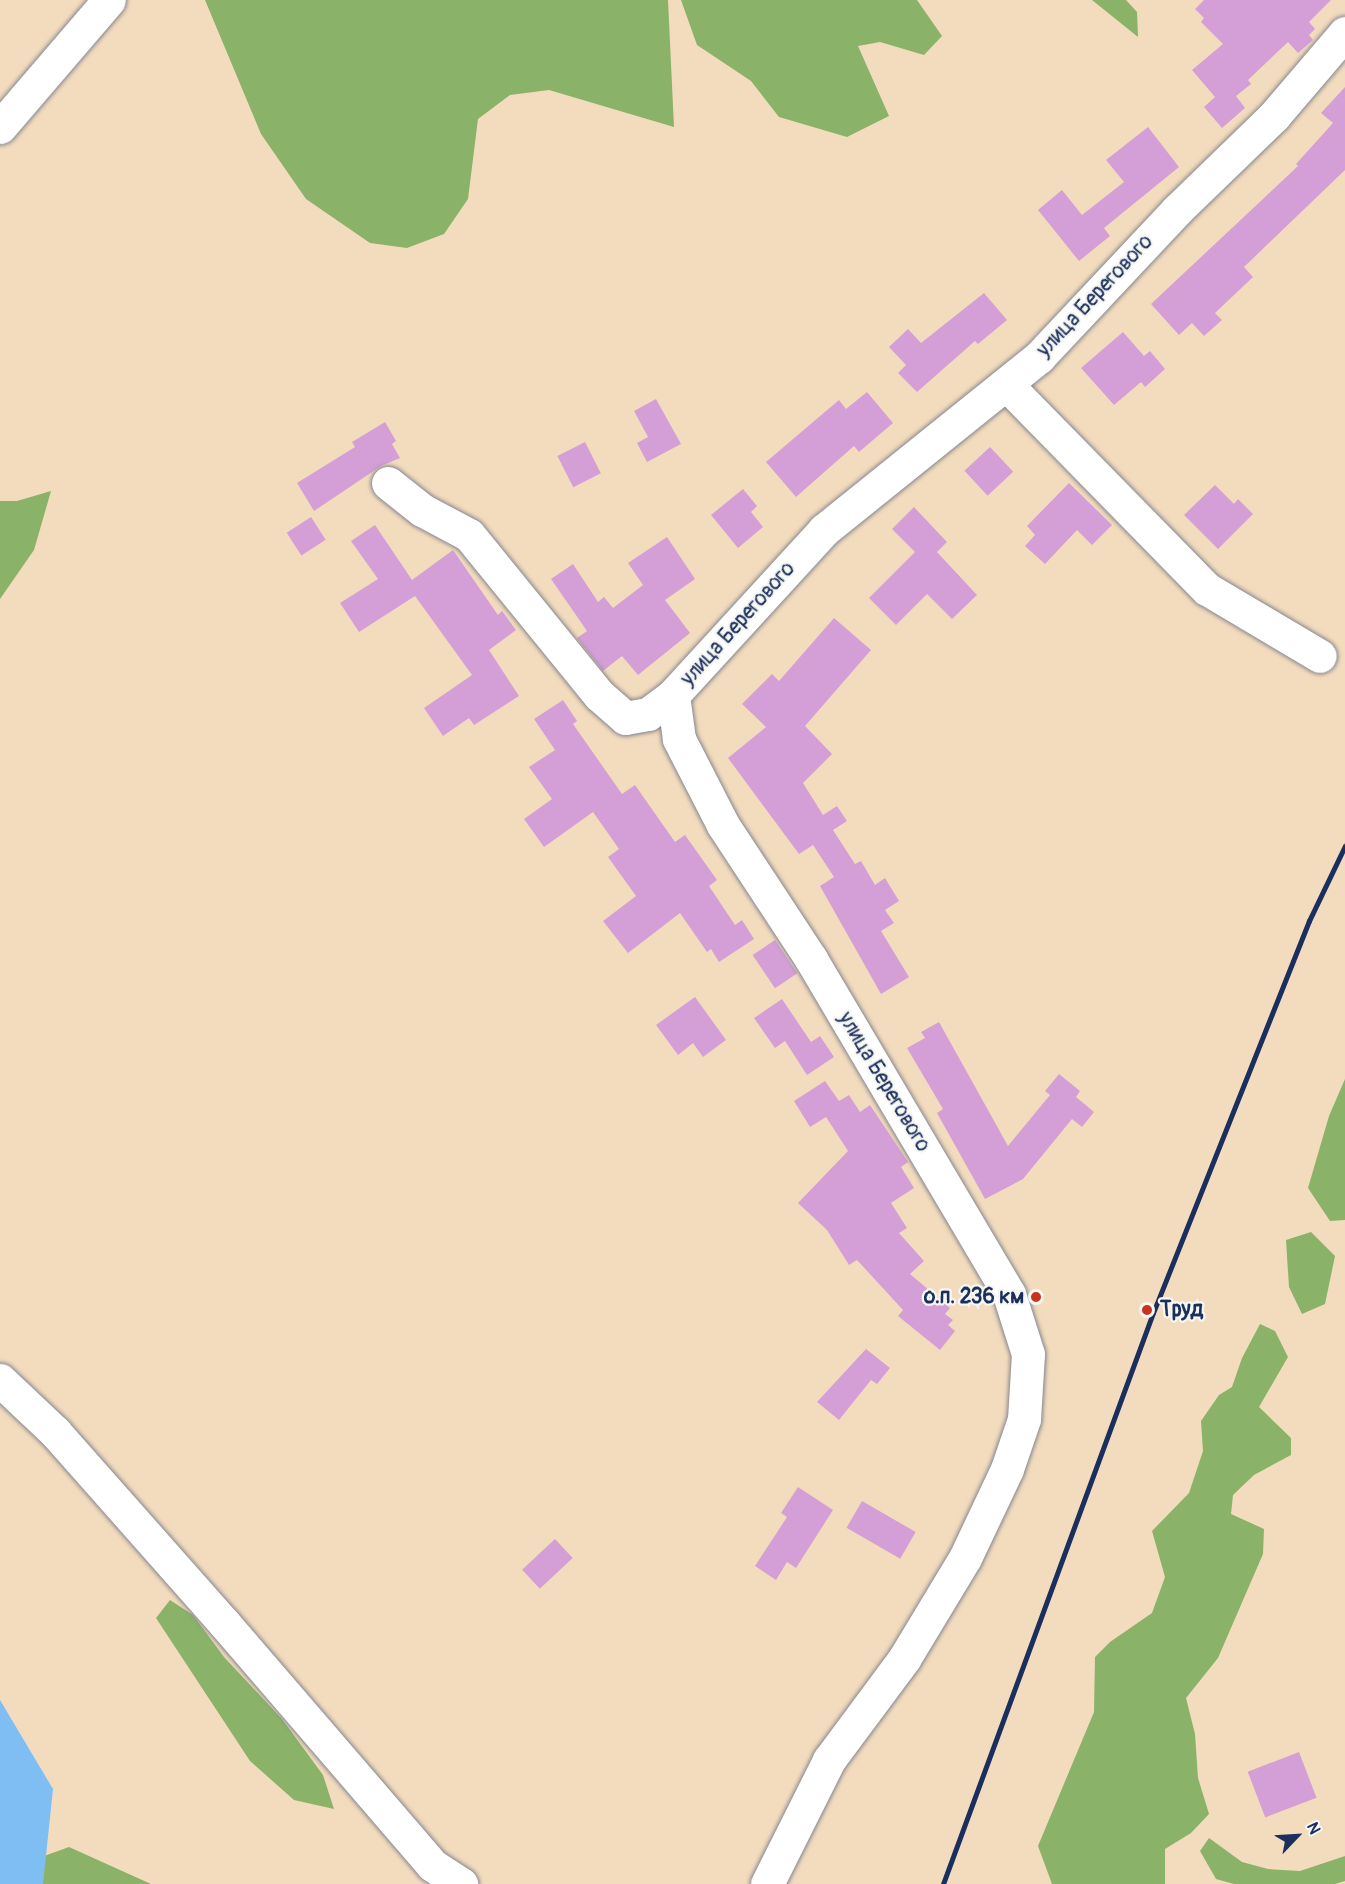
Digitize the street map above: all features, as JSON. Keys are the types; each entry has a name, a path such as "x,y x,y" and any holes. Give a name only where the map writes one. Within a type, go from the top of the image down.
{"street":[{"path":"0,127 109,0"},
{"name":"улица Берегового","path":"767,1884 829,1760 904,1659 965,1558 1007,1469 1024,1419 1028,1354 1009,1294 811,959 723,825 679,739 673,695 824,530 1039,357 1177,210 1274,116 1345,33"},
{"path":"1006,384 1208,588 1320,656"},
{"path":"388,483 423,510 469,535 599,694 624,718 648,714 673,695"},
{"path":"0,1380 55,1432 432,1865 461,1884"}],"green space":[{"path":"205,0 668,0 674,127 549,90 510,95 478,119 468,199 444,234 407,248 370,243 306,199 261,134"},
{"path":"681,0 917,0 942,36 924,55 880,42 858,46 889,116 847,137 779,117 751,81 697,45"},
{"path":"1092,0 1126,0 1137,12 1138,37"},
{"path":"51,491 34,550 0,599 0,501 17,501"},
{"path":"1345,1079 1345,1220 1330,1221 1308,1188 1329,1116"},
{"path":"1311,1232 1335,1256 1325,1304 1302,1314 1289,1287 1286,1240"},
{"path":"1260,1324 1275,1331 1288,1357 1259,1407 1291,1438 1291,1455 1254,1475 1233,1495 1231,1514 1264,1529 1263,1554 1218,1658 1186,1698 1195,1734 1198,1778 1209,1814 1191,1833 1165,1849 1165,1884 1052,1884 1038,1846 1094,1712 1095,1657 1110,1642 1152,1613 1165,1577 1152,1531 1189,1493 1203,1451 1201,1421 1219,1395 1232,1387 1242,1358"},
{"path":"170,1600 193,1615 224,1657 282,1719 323,1775 334,1809 294,1800 250,1761 156,1618"},
{"path":"1209,1838 1242,1862 1268,1869 1300,1871 1345,1856 1345,1881 1335,1884 1234,1884 1216,1879 1200,1851"},
{"path":"69,1847 151,1884 0,1884 0,1872"}],"water":[{"path":"0,1700 53,1789 43,1884 0,1884"}],"building":[{"path":"1204,0 1331,0 1309,22 1315,29 1309,35 1313,40 1298,53 1288,42 1248,80 1251,84 1236,96 1245,108 1222,128 1204,107 1215,97 1192,70 1223,44 1201,22 1204,18 1195,9"},
{"path":"1345,87 1345,170 1244,267 1253,277 1215,313 1222,320 1204,336 1192,323 1179,335 1151,304 1298,166 1296,164 1333,123 1321,113"},
{"path":"1148,127 1179,167 1104,228 1110,236 1079,261 1038,210 1062,190 1082,215 1124,182 1106,160"},
{"path":"984,293 1007,320 978,344 975,341 917,392 898,373 906,365 889,347 908,329 921,343"},
{"path":"1123,332 1144,356 1150,351 1165,369 1145,387 1141,382 1114,405 1081,368"},
{"path":"867,392 893,423 859,452 854,446 796,497 766,462 839,400 846,409"},
{"path":"656,399 681,444 647,462 637,443 648,437 634,411"},
{"path":"385,422 396,441 392,444 400,458 381,466 314,511 297,483 355,447 352,442"},
{"path":"585,442 601,473 573,487 557,456"},
{"path":"990,447 1013,472 988,496 964,471"},
{"path":"1069,483 1112,525 1092,545 1077,530 1045,564 1025,546 1035,535 1027,526"},
{"path":"1215,485 1234,504 1238,499 1253,514 1218,549 1184,515"},
{"path":"743,489 757,506 751,512 763,527 738,548 711,515"},
{"path":"914,507 947,542 937,552 977,595 952,619 927,594 896,625 869,598 915,552 892,529"},
{"path":"311,517 326,540 301,555 287,533"},
{"path":"375,525 412,580 453,550 498,615 502,611 516,630 489,650 519,696 474,725 469,718 443,736 424,708 472,675 415,596 359,632 340,603 378,579 351,541"},
{"path":"667,537 695,579 665,600 690,633 638,675 622,656 603,671 577,638 587,631 551,579 573,564 598,602 604,597 613,608 643,585 628,563"},
{"path":"834,618 871,650 805,726 832,754 803,783 823,815 837,806 847,821 833,830 855,864 861,861 875,885 885,878 899,901 885,910 894,923 881,931 909,977 881,994 820,886 834,877 813,845 799,854 728,758 766,727 742,704 772,674 779,681"},
{"path":"563,700 577,721 573,724 622,794 635,785 675,842 685,835 717,880 709,886 735,925 742,920 754,939 719,962 711,949 707,952 680,913 628,953 603,921 636,896 608,857 619,849 593,812 544,847 524,819 552,799 529,767 555,750 534,719"},
{"path":"775,940 797,973 775,988 753,955"},
{"path":"695,997 726,1040 703,1057 693,1043 678,1055 656,1025"},
{"path":"782,999 811,1042 820,1036 834,1057 807,1075 785,1041 775,1048 754,1018"},
{"path":"939,1022 1008,1146 1050,1095 1045,1091 1059,1074 1080,1091 1076,1097 1094,1112 1082,1127 1072,1119 1023,1179 985,1199 937,1113 943,1109 907,1048 925,1038 921,1032"},
{"path":"825,1081 839,1101 849,1095 860,1112 870,1105 908,1162 901,1167 914,1188 891,1203 907,1228 899,1233 924,1261 910,1274 950,1308 945,1314 953,1320 948,1325 955,1331 940,1350 898,1316 903,1310 857,1260 849,1265 827,1230 798,1203 848,1151 826,1117 810,1127 794,1101"},
{"path":"866,1349 890,1368 877,1384 871,1380 839,1420 817,1402"},
{"path":"798,1487 833,1510 796,1568 787,1562 776,1580 755,1566 787,1517 781,1513"},
{"path":"862,1501 916,1532 900,1559 846,1528"},
{"path":"555,1539 573,1558 540,1589 522,1570"},
{"path":"1299,1752 1317,1798 1265,1817 1248,1772"}],"railway":[{"path":"943,1884 1153,1313 1309,921 1345,846"}],"place":[{"name":"о.п. 236 км","path":"1036,1297"},
{"name":"Труд","path":"1147,1310"}]}
